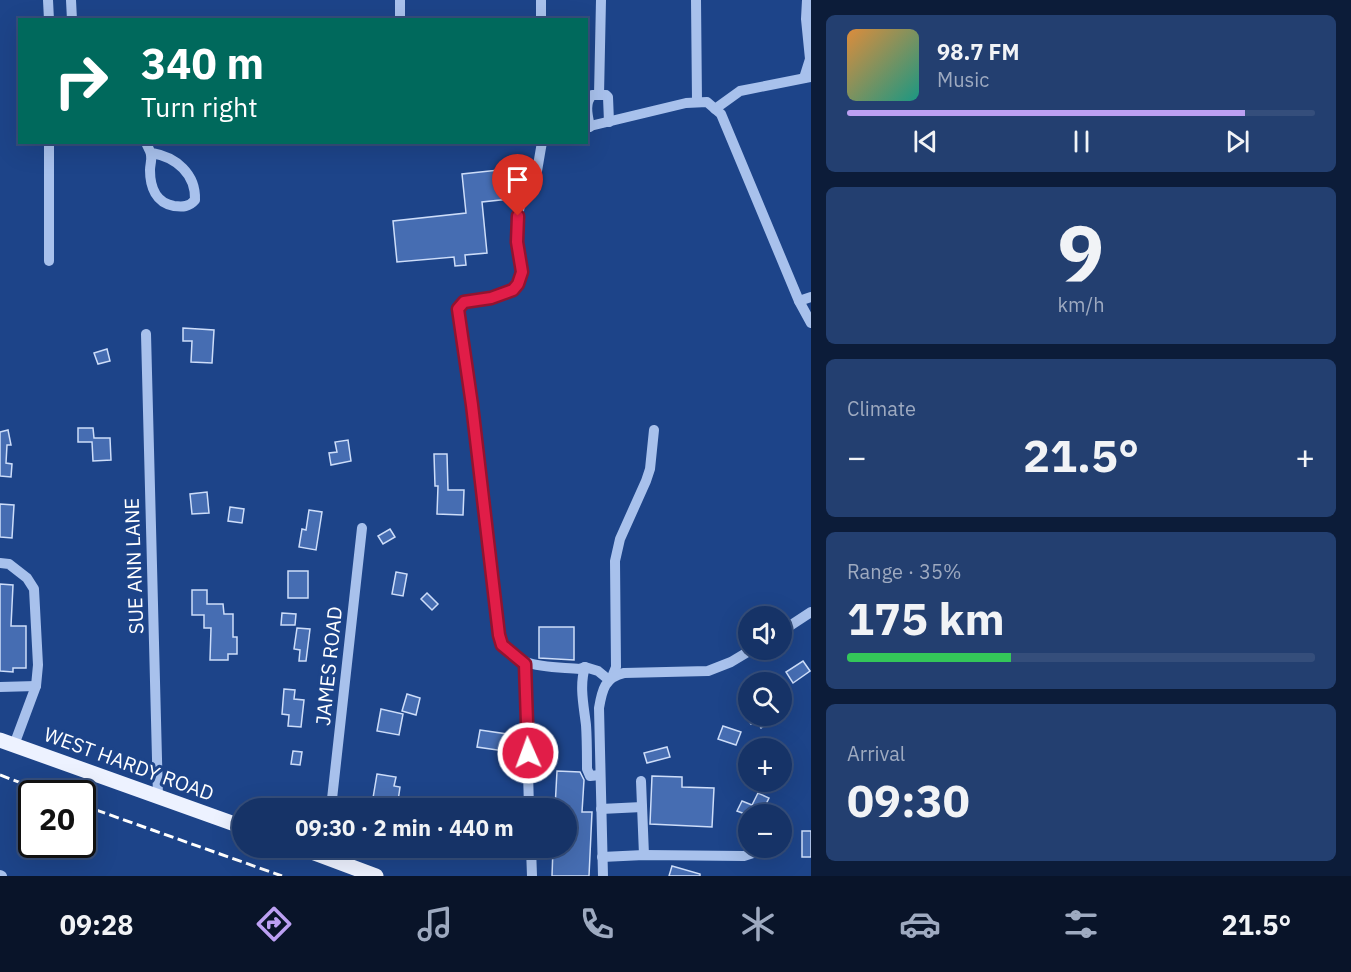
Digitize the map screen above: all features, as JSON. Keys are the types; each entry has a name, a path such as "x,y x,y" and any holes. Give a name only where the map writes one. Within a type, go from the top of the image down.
{"main road":[{"name":"WEST HARDY ROAD","path":"7,742 232,823"},
{"path":"338,858 376,876"}],"street":[{"path":"48,0 48,18"},
{"path":"71,0 72,18"},
{"path":"400,0 400,18"},
{"path":"541,18 542,0"},
{"path":"599,95 601,0"},
{"path":"696,0 697,101"},
{"path":"715,109 741,91 808,77 810,59 806,19 807,0"},
{"path":"588,102 592,95 608,97 609,122"},
{"path":"588,127 697,101 707,102 721,114 799,301 811,323"},
{"path":"49,144 49,261"},
{"path":"147,144 152,153 150,171 152,188 158,198 166,204 185,207 191,205 195,200 196,192 187,172 174,160 152,153"},
{"path":"542,144 537,171 520,205 518,216 517,242 522,272 518,284 513,290 491,298 464,302 458,309 472,405 499,635 502,645 525,664 585,668 598,671 611,679"},
{"path":"799,301 811,297"},
{"name":"SUE ANN LANE","path":"146,334 158,797"},
{"path":"603,876 599,708 602,690 611,679 616,667 615,561 620,539 650,470 654,430"},
{"name":"JAMES ROAD","path":"332,798 362,528"},
{"path":"0,563 9,564 27,578 34,589 38,665 36,686 7,742"},
{"path":"792,624 811,612"},
{"path":"611,679 624,673 708,670 738,658"},
{"path":"525,664 529,798"},
{"path":"585,668 583,713 586,723 587,769 590,776 600,775"},
{"path":"0,687 36,686"},
{"path":"641,781 644,855"},
{"path":"601,809 642,807"},
{"path":"602,857 738,856"},
{"path":"531,858 532,876"}],"building":[{"path":"508,169 511,199 482,202 487,253 465,255 466,265 455,266 454,257 397,262 393,221 466,213 462,174"},
{"path":"183,328 214,330 212,363 191,362 192,341 183,341"},
{"path":"107,349 110,361 98,364 94,353"},
{"path":"78,428 93,428 94,438 110,438 111,460 93,461 92,442 78,442"},
{"path":"8,430 11,445 7,445 6,463 12,464 11,477 0,476 0,432"},
{"path":"348,440 351,461 331,465 329,453 337,452 335,442"},
{"path":"434,454 447,454 448,490 464,490 463,515 437,514 438,486 435,486"},
{"path":"207,492 209,513 192,514 190,494"},
{"path":"0,504 14,505 12,538 0,537"},
{"path":"230,507 244,509 242,523 228,521"},
{"path":"309,510 322,512 316,550 299,547 302,529 306,530"},
{"path":"390,529 395,537 383,544 378,536"},
{"path":"288,571 308,571 308,598 288,598"},
{"path":"396,572 407,574 403,596 392,594"},
{"path":"0,584 13,585 11,626 26,626 26,668 13,668 13,672 0,671"},
{"path":"192,590 207,590 207,604 223,604 224,614 233,614 233,637 237,637 237,654 228,654 228,660 210,660 211,628 204,628 204,615 192,615"},
{"path":"427,593 438,604 432,610 421,599"},
{"path":"282,613 296,614 295,625 281,625"},
{"path":"539,627 574,627 574,660 539,658"},
{"path":"297,628 310,629 306,661 299,661 300,650 294,649"},
{"path":"803,661 810,671 793,683 792,672 786,672"},
{"path":"284,689 295,690 294,699 304,700 301,727 288,726 289,715 282,714"},
{"path":"407,694 420,698 416,715 402,711"},
{"path":"381,709 403,714 399,735 377,731"},
{"path":"723,726 741,732 736,745 718,739"},
{"path":"480,730 507,734 504,751 477,747"},
{"path":"667,747 670,757 647,763 644,753"},
{"path":"293,751 302,752 300,765 291,764"},
{"path":"557,771 580,772 584,780 582,812 592,812 589,876 552,876 553,858 577,858 577,798 556,798"},
{"path":"377,774 396,777 394,786 400,787 398,798 373,798"},
{"path":"652,776 682,777 682,787 714,788 712,827 650,824"},
{"path":"758,793 769,798 766,804 752,804"},
{"path":"802,831 811,831 811,857 802,857"},
{"path":"672,866 700,874 700,876 669,876"}],"railway":[{"path":"0,775 18,782"},
{"path":"96,810 282,876"}],"route":[{"path":"518,216 517,242 522,272 518,284 513,290 491,298 464,302 458,309 472,405 499,635 502,645 525,664 528,753"}]}
